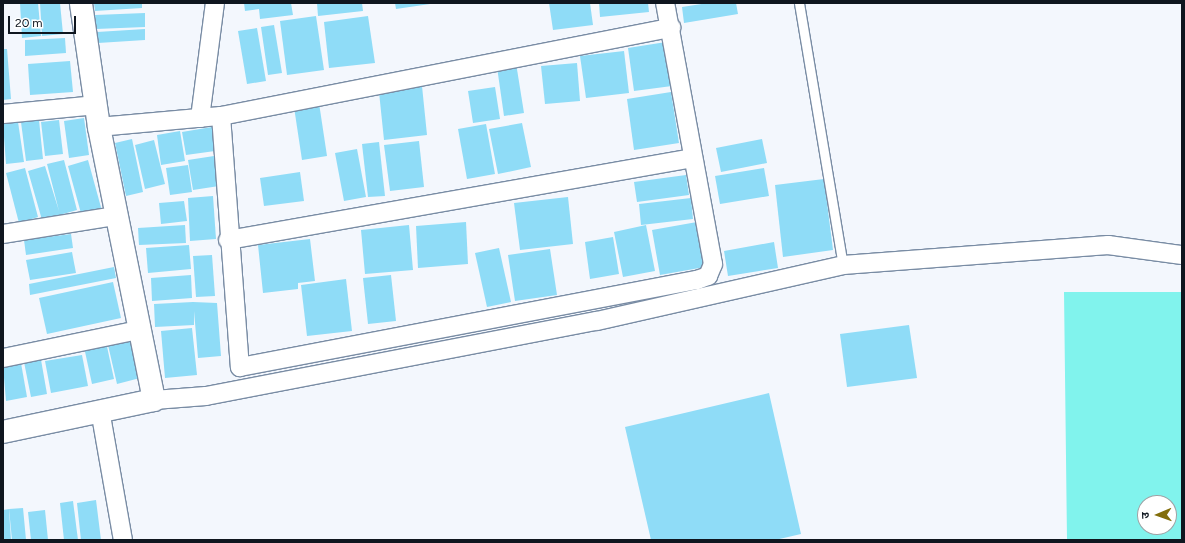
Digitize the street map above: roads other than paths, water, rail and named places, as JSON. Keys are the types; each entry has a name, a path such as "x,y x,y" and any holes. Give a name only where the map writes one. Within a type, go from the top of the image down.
{"street":[{"path":"81,3 99,127 115,216 154,400"},
{"path":"200,118 215,3"},
{"path":"221,116 237,363 246,368 708,276 713,264 692,158 671,28 665,3"},
{"path":"99,127 221,116 671,28"},
{"path":"3,114 96,105"},
{"path":"228,240 692,158"},
{"path":"3,234 115,216"},
{"path":"3,432 100,410 154,400 206,396 597,321 843,265 1108,245 1182,255"},
{"path":"3,358 138,330"},
{"path":"100,410 123,540"}],"lane":[{"path":"799,3 843,265"}],"water":[{"path":"1064,292 1182,292 1182,540 1067,540"}]}
